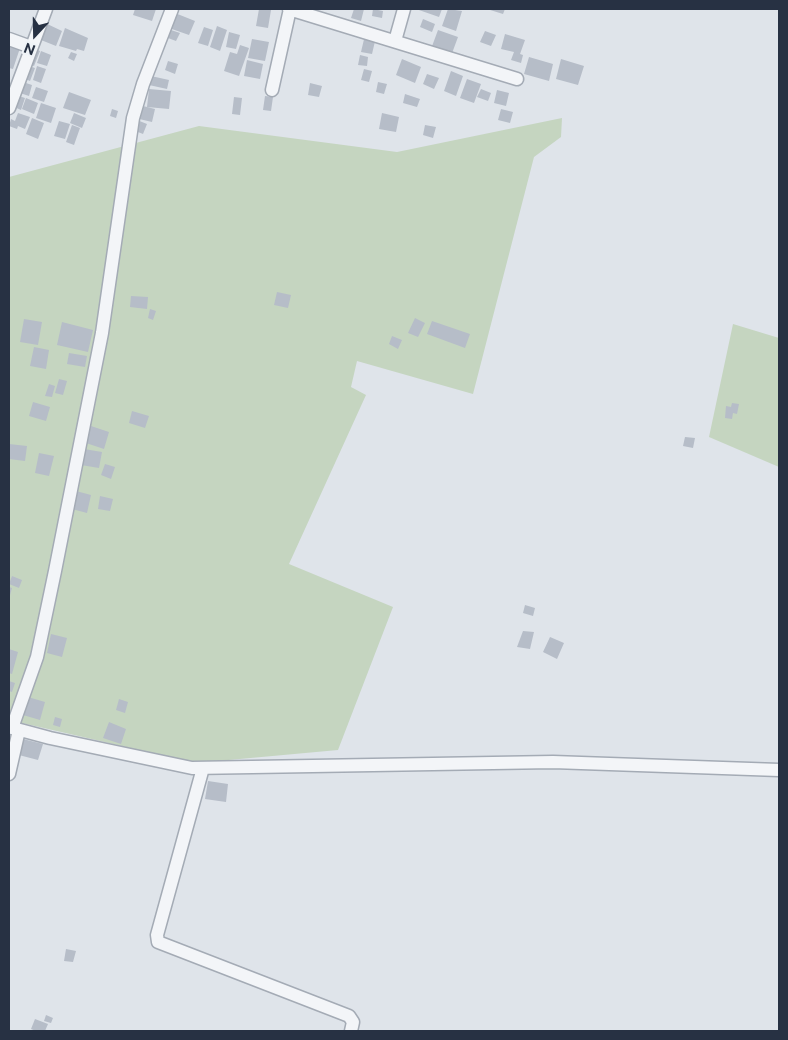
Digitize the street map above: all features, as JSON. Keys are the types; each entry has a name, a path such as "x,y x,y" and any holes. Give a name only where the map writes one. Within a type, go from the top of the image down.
{"street":[{"path":"9,108 46,9"},
{"path":"9,774 13,728 37,657 102,333 133,118 143,84 172,9"},
{"path":"272,90 290,9 517,79"},
{"path":"395,41 404,9"},
{"path":"9,39 31,47"},
{"path":"13,728 50,738 192,768 552,762 779,770"},
{"path":"203,768 157,935 158,942 349,1016 353,1022 351,1031"}],"green space":[{"path":"562,118 561,137 534,157 473,394 357,361 351,387 366,395 289,564 393,607 338,750 196,763 9,720 9,177 199,126 397,152"},
{"path":"733,324 779,338 779,467 709,437"}],"building":[{"path":"135,9 156,9 152,21 133,15"},
{"path":"259,9 271,10 268,28 256,26"},
{"path":"354,9 364,9 361,21 351,18"},
{"path":"373,9 383,11 382,18 372,16"},
{"path":"416,9 442,9 439,17"},
{"path":"448,9 462,11 456,31 442,26"},
{"path":"487,9 505,9 503,14"},
{"path":"175,13 195,21 189,35 169,28"},
{"path":"423,19 435,24 432,32 420,27"},
{"path":"43,22 62,31 56,46 36,38"},
{"path":"217,26 227,30 220,51 210,47"},
{"path":"204,27 213,30 208,46 198,43"},
{"path":"65,28 88,38 84,51 77,49 76,51 59,46"},
{"path":"171,30 180,33 176,41 168,38"},
{"path":"438,30 458,37 451,56 431,49"},
{"path":"485,31 496,35 491,46 480,42"},
{"path":"229,32 240,35 236,49 226,47"},
{"path":"505,34 525,40 520,54 523,55 521,63 511,60 514,52 501,49"},
{"path":"365,35 376,37 372,54 361,52"},
{"path":"252,39 269,42 265,61 248,58"},
{"path":"9,44 20,48 13,69 9,68"},
{"path":"240,45 249,48 239,76 224,71 230,52 237,54"},
{"path":"32,48 40,51 34,66 26,63"},
{"path":"41,51 51,55 47,66 37,63"},
{"path":"71,52 77,54 74,61 68,58"},
{"path":"360,55 368,57 367,66 358,65"},
{"path":"529,57 553,64 549,81 524,74"},
{"path":"402,59 421,67 415,83 396,75"},
{"path":"561,59 584,66 578,85 556,79"},
{"path":"247,60 263,64 260,79 244,76"},
{"path":"168,61 178,64 175,74 165,70"},
{"path":"26,65 35,68 30,81 21,77"},
{"path":"37,66 46,69 41,83 33,80"},
{"path":"364,69 372,71 369,82 361,80"},
{"path":"451,71 463,76 456,96 444,91"},
{"path":"427,74 439,78 434,89 423,84"},
{"path":"151,76 169,80 167,89 149,85"},
{"path":"467,79 481,84 474,103 460,98"},
{"path":"23,82 32,85 29,96 20,93"},
{"path":"378,82 387,84 384,94 376,92"},
{"path":"310,83 322,86 319,97 308,95"},
{"path":"36,87 48,91 44,102 32,98"},
{"path":"149,89 171,91 169,109 147,107"},
{"path":"481,89 491,93 488,101 477,97"},
{"path":"497,90 509,93 506,106 494,103"},
{"path":"69,92 91,100 85,115 63,108"},
{"path":"405,94 420,99 417,107 403,103"},
{"path":"16,95 25,98 21,110 12,106"},
{"path":"265,96 273,97 271,111 263,110"},
{"path":"234,97 242,98 240,115 232,114"},
{"path":"26,98 38,103 34,114 22,109"},
{"path":"41,103 56,108 51,123 36,118"},
{"path":"139,105 155,109 152,122 135,118"},
{"path":"112,109 118,111 116,118 110,116"},
{"path":"501,109 513,112 510,123 498,120"},
{"path":"18,113 30,117 25,129 18,126 17,129 9,126 11,119 15,121"},
{"path":"74,113 86,118 82,128 70,123"},
{"path":"382,113 399,117 396,132 379,129"},
{"path":"32,118 44,123 38,139 26,134"},
{"path":"137,120 147,124 143,134 133,130"},
{"path":"59,121 70,124 65,139 54,136"},
{"path":"72,125 80,128 74,145 66,142"},
{"path":"425,125 436,127 433,138 423,135"},
{"path":"277,292 291,295 288,308 274,305"},
{"path":"131,296 148,297 147,309 130,307"},
{"path":"150,309 156,311 153,320 148,318"},
{"path":"415,318 425,323 418,337 408,333"},
{"path":"24,319 42,322 38,345 20,342"},
{"path":"432,321 470,334 465,348 427,334"},
{"path":"62,322 93,330 88,352 57,345"},
{"path":"392,336 402,340 398,349 389,344"},
{"path":"34,347 49,350 46,369 30,366"},
{"path":"69,353 87,356 85,367 67,364"},
{"path":"59,379 67,381 63,395 55,393"},
{"path":"49,384 55,386 52,397 45,396"},
{"path":"33,402 50,407 46,421 29,416"},
{"path":"732,403 739,404 737,414 733,413 732,419 725,418 726,406 731,407"},
{"path":"132,411 149,416 145,428 129,423"},
{"path":"91,426 109,432 104,449 86,443"},
{"path":"685,437 695,438 693,448 683,446"},
{"path":"9,444 27,446 25,461 9,459"},
{"path":"84,449 102,452 99,468 81,465"},
{"path":"39,453 54,456 49,476 35,473"},
{"path":"105,464 115,467 111,479 101,475"},
{"path":"76,491 91,495 87,513 72,509"},
{"path":"100,496 113,499 110,511 98,509"},
{"path":"12,576 22,580 19,588 9,584"},
{"path":"9,587 12,588 9,599"},
{"path":"525,605 535,608 533,616 523,613"},
{"path":"523,631 534,632 530,649 517,647"},
{"path":"51,634 67,638 62,657 47,653"},
{"path":"550,637 564,643 557,659 543,652"},
{"path":"9,649 18,652 12,674 9,673"},
{"path":"9,681 15,683 12,692 9,691"},
{"path":"28,697 45,702 40,720 23,715"},
{"path":"119,699 128,702 125,713 116,710"},
{"path":"55,717 62,719 60,727 53,725"},
{"path":"109,722 126,729 121,744 103,738"},
{"path":"19,738 43,744 38,760 15,754"},
{"path":"208,781 228,784 226,802 205,799"},
{"path":"66,949 76,951 73,962 64,961"},
{"path":"46,1015 53,1018 51,1023 44,1021"},
{"path":"35,1019 48,1024 45,1031 31,1029"}]}
